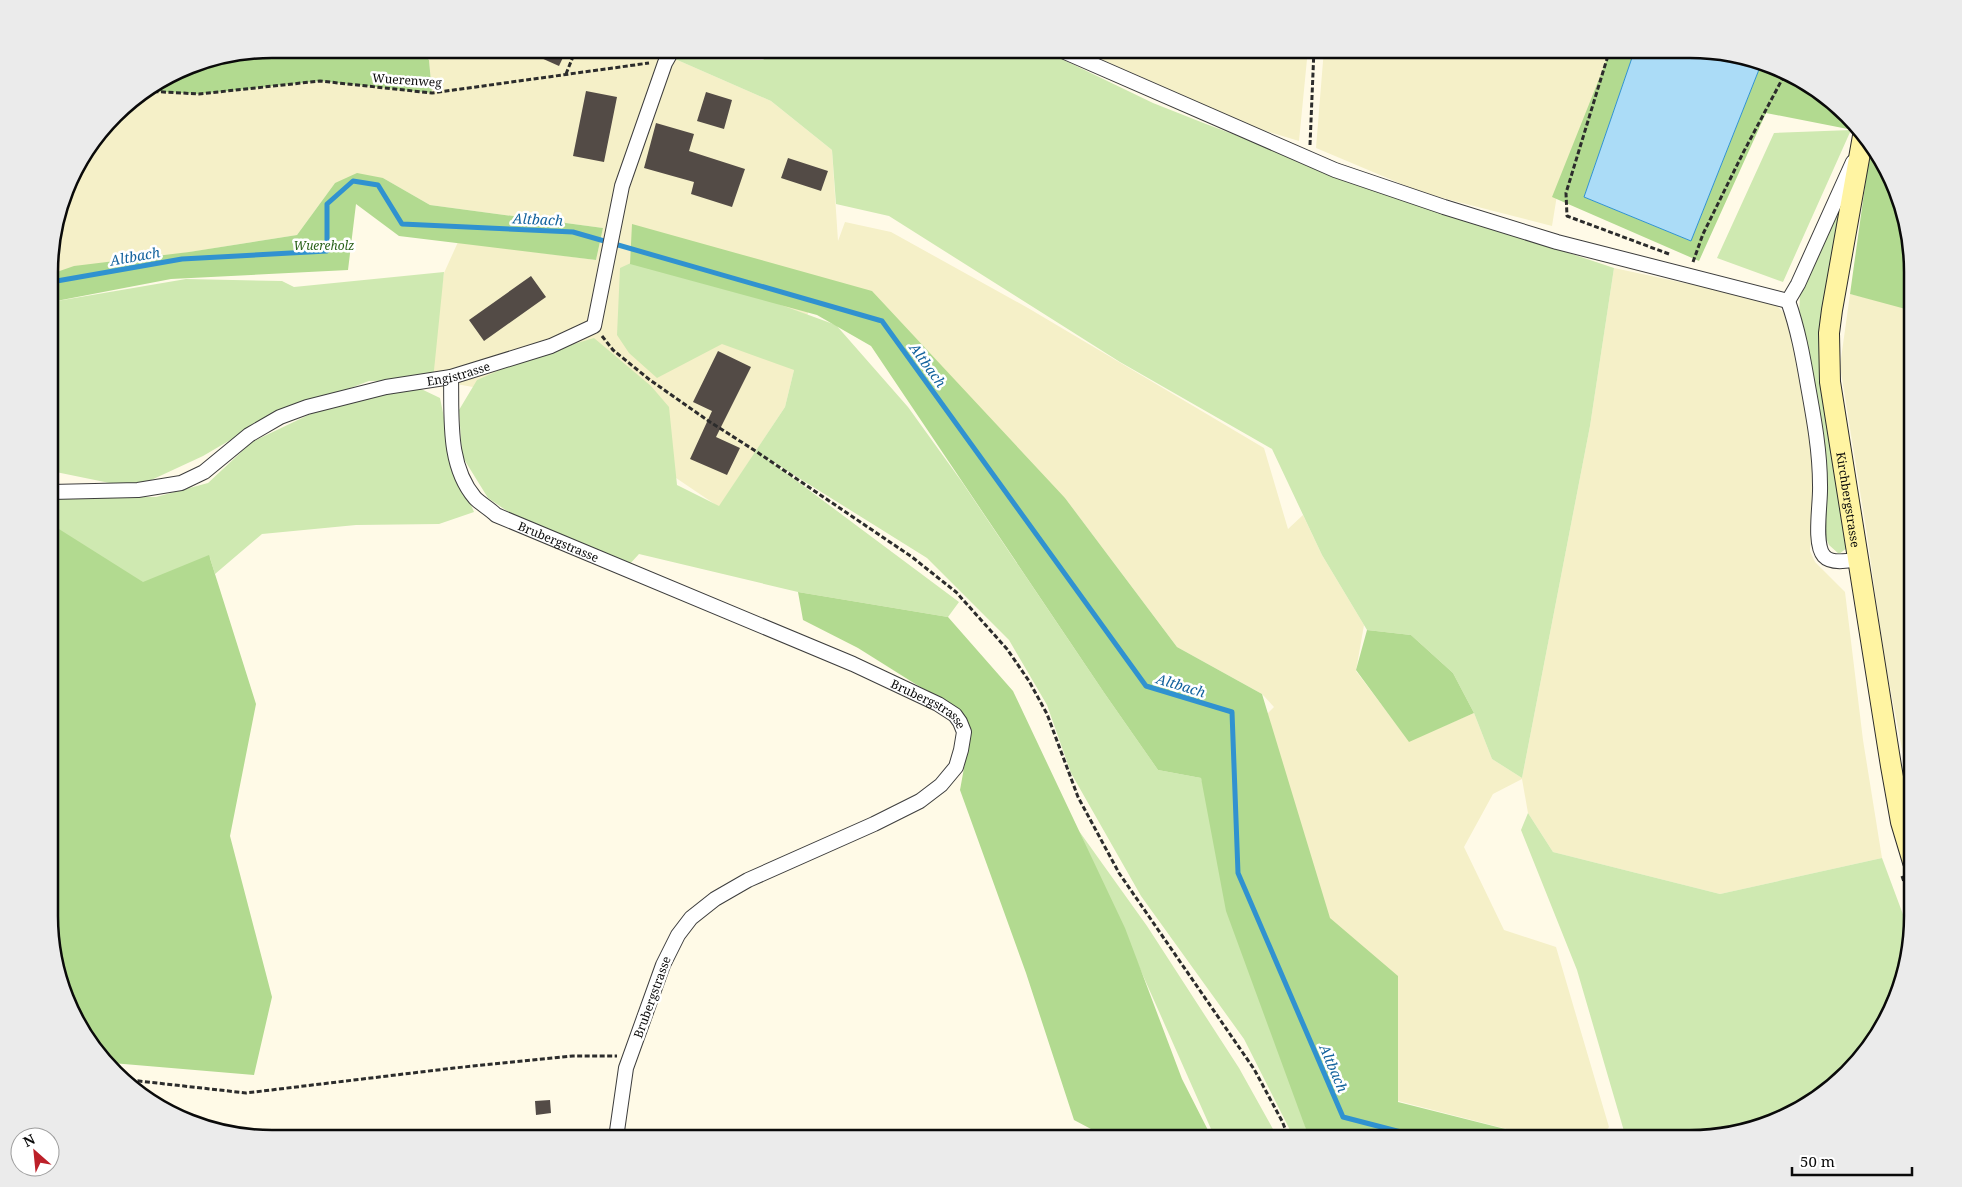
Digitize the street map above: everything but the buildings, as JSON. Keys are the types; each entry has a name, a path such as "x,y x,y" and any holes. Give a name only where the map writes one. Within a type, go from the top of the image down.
{"main road":[{"name":"Kirchbergstrasse","path":"1862,143 1832,310 1828,356 1830,382 1857,559 1904,832"}],"street":[{"path":"594,326 625,178 668,58"},
{"path":"1079,58 1353,176 1557,242 1788,301"},
{"path":"1857,559 1832,561 1824,557 1820,548 1818,536 1820,484 1816,432 1798,333 1788,301 1798,284 1861,143"},
{"name":"Engistrasse","path":"58,492 138,490 182,483 204,472 249,435 280,417 307,407 386,387 451,377 550,346 594,326"},
{"name":"Brubergstrasse","path":"451,377 454,447 462,478 476,498 496,515 862,668 955,714 964,732 962,750 956,767 941,785 920,801 874,824 748,880 715,899 691,918 678,935 663,964 630,1056 626,1068 617,1130"}],"path":[{"path":"566,74 572,58"},
{"path":"1310,158 1314,58"},
{"path":"1607,58 1566,193 1567,216 1675,256"},
{"name":"Wuerenweg","path":"157,92 199,94 320,81 432,93 650,63 665,63"},
{"path":"1684,259 1693,263 1703,234 1782,79"},
{"path":"594,326 613,350 650,380 912,557 956,592 1007,649 1029,681 1046,714 1078,797 1119,873 1254,1069 1286,1130"},
{"path":"136,1081 246,1093 563,1057 630,1056"}],"shaded area":[{"path":"427,58 676,58 771,101 832,150 838,241 845,222 891,232 1028,308 1264,448 1288,529 1303,515 1322,555 1364,625 1356,671 1409,741 1474,713 1492,759 1522,778 1590,426 1614,268 1762,297 1776,305 1787,316 1792,334 1811,433 1815,478 1810,551 1815,562 1845,592 1863,740 1882,858 1720,894 1553,852 1528,813 1522,779 1493,794 1464,847 1504,930 1556,947 1609,1127 1607,1130 1511,1130 1398,1101 1322,916 1265,716 1274,707 1262,694 1177,647 1065,498 817,276 785,407 719,507 565,403 433,380 431,364 444,273 458,242 596,260 603,228 430,205 383,178 335,183 297,235 58,273 59,244 65,216 74,190 86,165 102,141 120,120 157,92 199,94 320,81 432,93 429,60"},
{"path":"1098,58 1307,58 1299,141 1256,128"},
{"path":"1323,58 1609,58 1558,189 1552,226 1423,193 1316,148"},
{"path":"1850,294 1904,307 1904,759 1884,657 1840,366"}],"green space":[{"path":"427,58 429,60 432,93 320,81 199,94 157,92 203,69 244,59"},
{"path":"766,58 1060,58 1153,103 1206,124 1395,195 1614,268 1590,426 1522,778 1492,759 1474,713 1453,673 1411,635 1367,630 1322,555 1272,449 1120,362 889,216 836,204 832,150 771,101 675,59 763,60"},
{"path":"1607,58 1632,58 1584,197 1691,241 1759,69 1797,86 1821,102 1850,129 1766,113 1699,261 1552,197"},
{"path":"1851,131 1783,282 1717,258 1774,133"},
{"path":"1869,155 1888,190 1897,216 1903,244 1904,309 1850,294"},
{"name":"Wuereholz","path":"357,173 383,178 430,205 603,228 596,260 399,236 356,204 348,270 171,279 58,301 58,272 74,266 189,252 297,235 335,183"},
{"path":"1847,182 1821,326 1847,548 1839,554 1829,545 1822,529 1799,316 1800,295"},
{"path":"632,224 872,291 1065,498 1177,647 1262,694 1330,918 1398,976 1398,1102 1509,1130 1306,1130 1226,911 1201,778 1158,770 871,346 817,315 630,264"},
{"path":"633,262 759,297 836,325 908,407 962,482 1158,770 1201,778 1306,1130 1290,1130 1244,1039 1141,896 1071,773 1047,705 1009,640 927,558 762,455 959,602 948,617 798,592 639,554 628,566 542,535 488,498 462,456 459,410 477,380 527,358 594,338 651,386 669,407 677,485 719,506 785,407 794,370 722,344 657,378 629,353 617,335 620,268"},
{"path":"444,272 433,380 369,381 263,421 203,456 134,488 58,472 58,301 186,279 282,281 294,287"},
{"path":"417,387 440,398 453,462 474,512 439,524 356,525 262,534 215,574 210,558 141,584 58,532 58,498 156,497 208,483 252,442 325,407"},
{"path":"58,528 143,582 209,555 256,704 230,836 272,997 254,1075 117,1063 102,1046 86,1022 69,984 59,943 58,929"},
{"path":"798,592 948,617 1013,691 1125,928 1182,1079 1208,1130 1093,1130 1074,1120 1026,973 960,790 970,735 960,712 858,648 803,620"},
{"path":"1367,630 1411,635 1453,673 1474,713 1409,742 1356,670"},
{"path":"1528,813 1553,852 1720,894 1882,858 1904,917 1904,929 1897,971 1888,997 1876,1022 1860,1046 1842,1067 1821,1085 1797,1101 1772,1113 1746,1122 1718,1128 1624,1130 1577,970 1521,830"},
{"path":"1079,831 1147,926 1239,1068 1274,1130 1211,1130"}],"water":[{"path":"1632,58 1718,59 1759,69 1691,241 1584,197"}],"waterway":[{"name":"Altbach","path":"58,281 182,259 327,251 327,204 353,181 378,185 402,224 573,232 882,321 1146,686 1232,712 1238,873 1343,1117 1393,1130"}]}
